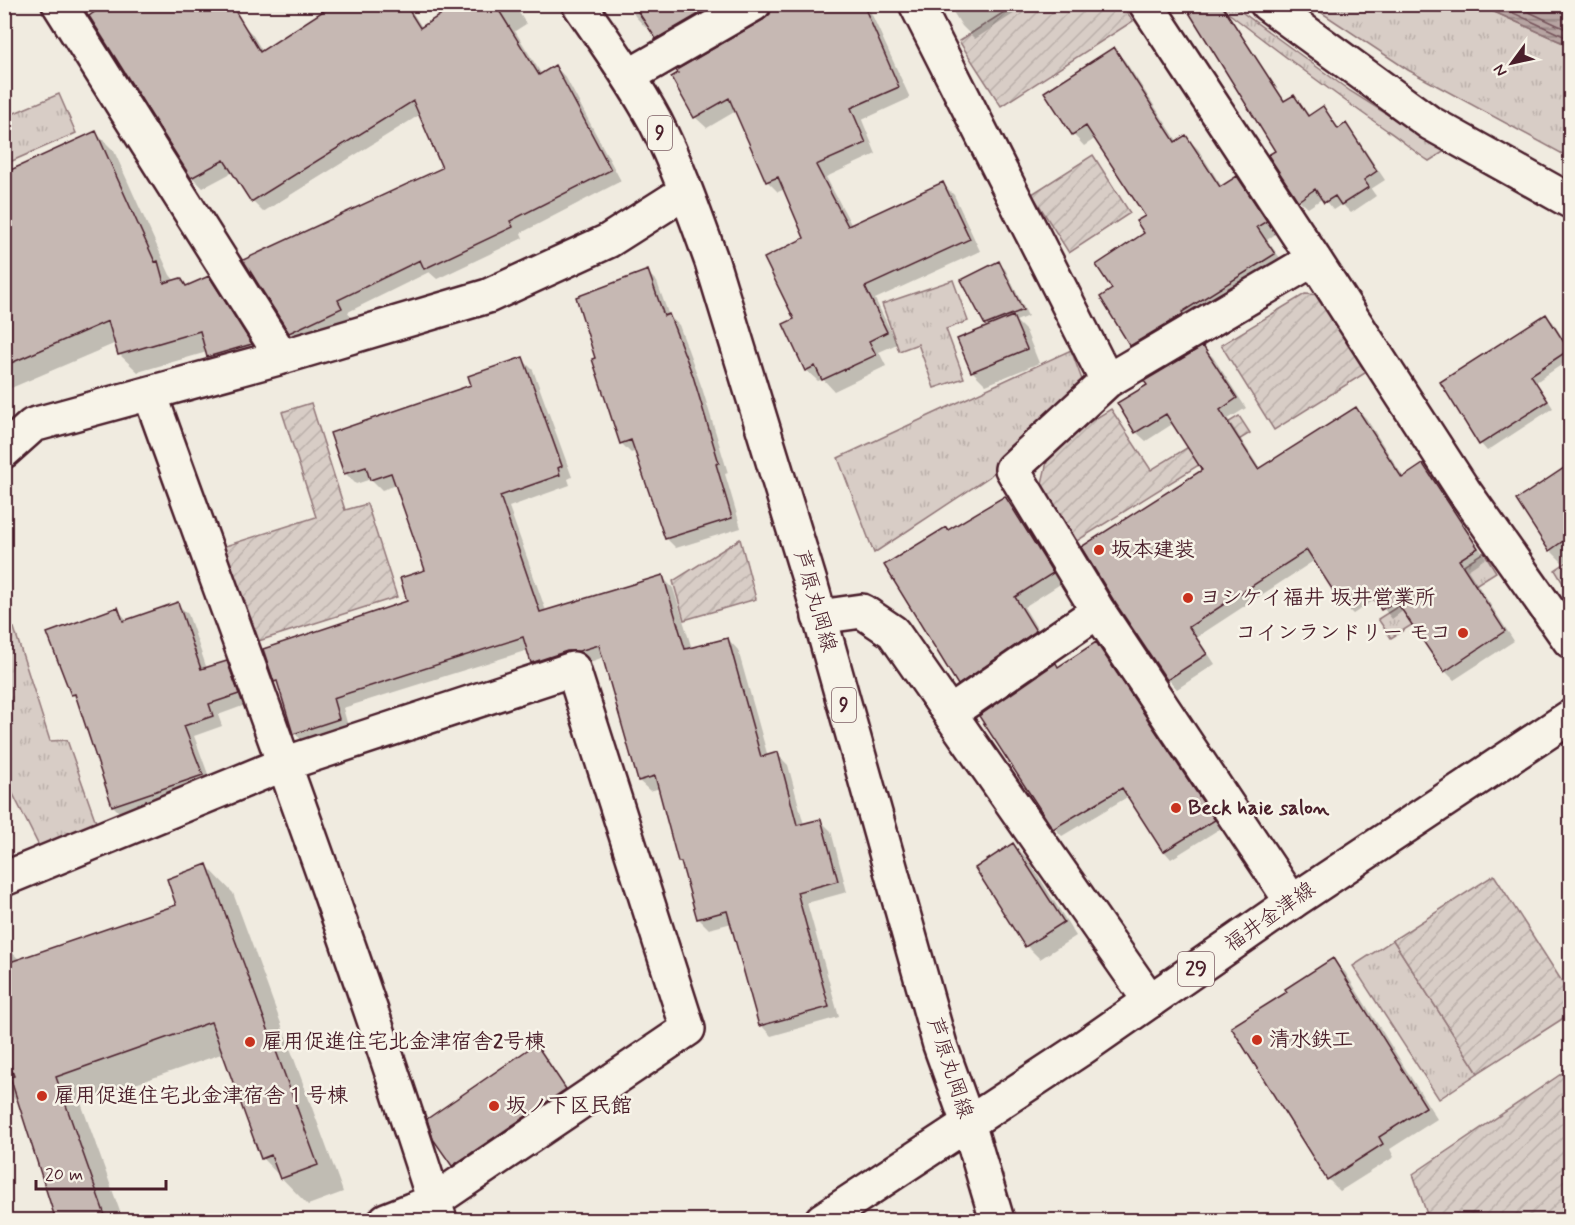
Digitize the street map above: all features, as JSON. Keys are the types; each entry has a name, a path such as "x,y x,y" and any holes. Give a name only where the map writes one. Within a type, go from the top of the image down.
{"street":[{"path":"59,4 282,357"},
{"name":"芦原丸岡線","path":"579,4 629,76 654,119 716,273 819,617 940,1045 968,1123 997,1221"},
{"path":"629,76 754,4"},
{"path":"916,4 1107,381"},
{"path":"1146,4 1464,491 1570,641"},
{"path":"1268,4 1430,123 1570,201"},
{"path":"4,451 19,430 282,357 488,296 608,241 685,192"},
{"path":"1292,902 1098,611 1012,469 1107,381 1314,259"},
{"path":"150,394 284,764 417,1146 437,1211"},
{"path":"819,617 862,611 893,632 1150,1001"},
{"path":"950,712 1098,611"},
{"path":"4,879 284,764 573,669 688,1029 437,1211 386,1221"},
{"name":"福井金津線","path":"822,1221 1150,1001 1292,902 1570,717"}],"green space":[{"path":"1015,5 1122,5 1133,21 1001,106 959,41"},
{"path":"1212,5 1232,5 1350,91 1445,151 1429,161 1227,12"},
{"path":"1310,5 1479,5 1570,46 1570,158 1408,70"},
{"path":"59,94 76,133 5,164 5,117"},
{"path":"1093,155 1130,213 1069,253 1032,194"},
{"path":"953,280 968,321 946,329 964,378 934,388 918,344 899,351 882,304"},
{"path":"1305,294 1325,295 1373,368 1274,430 1221,345"},
{"path":"1071,350 1084,385 989,477 874,553 838,458"},
{"path":"311,403 345,510 367,504 397,597 249,644 219,548 316,517 282,412"},
{"path":"1111,409 1151,470 1239,416 1250,433 1072,544 1040,492 1048,457 1065,437"},
{"path":"740,539 756,599 684,620 673,581"},
{"path":"1484,552 1496,572 1391,638 1378,619"},
{"path":"1570,560 1570,595 1555,570"},
{"path":"14,628 50,741 67,740 97,825 40,848 5,778 5,630"},
{"path":"1494,875 1570,994 1570,1014 1478,1073 1393,940"},
{"path":"1393,940 1478,1073 1439,1099 1353,966"},
{"path":"1570,1068 1570,1220 1429,1220 1413,1174"}],"water":[{"path":"1479,5 1570,5 1570,46"}],"building":[{"path":"106,4 231,4 260,52 334,4 405,4 420,28 457,4 495,4 539,75 555,65 611,170 510,221 513,227 424,269 420,260 338,300 342,308 289,333 243,260 442,168 413,101 251,202 224,160 191,178 89,16"},
{"path":"633,4 716,4 656,39"},
{"path":"773,4 863,4 899,87 851,108 866,143 816,165 848,226 943,182 970,239 865,287 887,332 869,341 876,355 822,380 815,366 805,371 783,324 794,319 764,258 804,238 778,177 766,182 729,98 694,118 671,77 678,73 676,70 763,20 770,14"},
{"path":"1187,4 1221,4 1284,101 1294,95 1308,116 1323,106 1338,129 1346,123 1377,171 1364,180 1369,187 1341,205 1335,196 1324,203 1315,189 1298,201 1268,155 1275,151 1185,6"},
{"path":"1114,47 1175,142 1186,135 1220,187 1237,176 1267,221 1257,227 1275,254 1130,346 1100,297 1112,289 1096,265 1144,233 1136,221 1145,216 1086,126 1072,135 1044,92"},
{"path":"96,131 155,262 158,261 164,283 181,278 186,286 209,276 252,344 207,357 200,331 118,355 108,321 4,366 4,173"},
{"path":"999,261 1023,310 985,325 961,280"},
{"path":"648,270 664,316 669,314 693,376 719,463 716,464 732,518 665,539 631,440 620,444 592,359 595,358 576,297"},
{"path":"1546,314 1569,350 1531,375 1548,401 1479,445 1440,382"},
{"path":"1013,316 1027,349 971,372 957,339"},
{"path":"1203,346 1237,398 1220,410 1258,469 1356,407 1402,478 1423,464 1478,548 1459,560 1505,631 1444,672 1396,601 1381,610 1368,589 1343,606 1307,550 1189,627 1207,654 1167,680 1081,547 1202,470 1166,414 1135,433 1117,403 1147,385 1144,381"},
{"path":"523,357 562,466 558,468 560,475 500,496 540,612 663,575 685,649 728,638 761,757 778,752 797,825 821,819 838,881 797,892 829,1007 759,1026 727,911 697,919 681,862 678,862 655,776 638,781 599,645 579,651 567,651 531,663 523,637 333,698 339,719 293,734 277,681 274,682 263,649 407,601 400,578 425,570 391,473 370,480 366,467 344,474 330,433 471,385 468,376"},
{"path":"1570,464 1570,536 1549,551 1516,500"},
{"path":"1005,496 1053,573 1015,597 1036,631 958,685 884,565 946,527 948,530"},
{"path":"178,602 201,669 227,661 239,694 209,704 213,716 184,726 203,775 112,806 75,694 71,695 47,633 118,607 123,621"},
{"path":"1096,642 1215,820 1163,852 1122,788 1053,829 979,716 1056,663 1058,667"},
{"path":"1013,843 1064,922 1025,947 975,868"},
{"path":"207,864 318,1165 280,1179 271,1155 261,1159 211,1022 56,1077 107,1221 56,1221 10,1077 14,1076 4,1050 4,964 176,905 167,879"},
{"path":"1333,958 1426,1107 1379,1137 1383,1144 1327,1180 1231,1027 1287,992 1285,989"},
{"name":"坂ノ下区民館","path":"536,1044 566,1089 452,1166 433,1139 427,1119"}],"place":[{"name":"坂本建装","path":"1099,550"},
{"name":"ヨシケイ福井 坂井営業所","path":"1188,598"},
{"name":"コインランドリー モコ","path":"1463,633"},
{"name":"Beck haie salon","path":"1176,808"},
{"name":"清水鉄工","path":"1257,1040"},
{"name":"雇用促進住宅北金津宿舎2号棟","path":"250,1042"},
{"name":"雇用促進住宅北金津宿舎１号棟","path":"42,1096"},
{"name":"坂ノ下区民館","path":"494,1106"}]}
